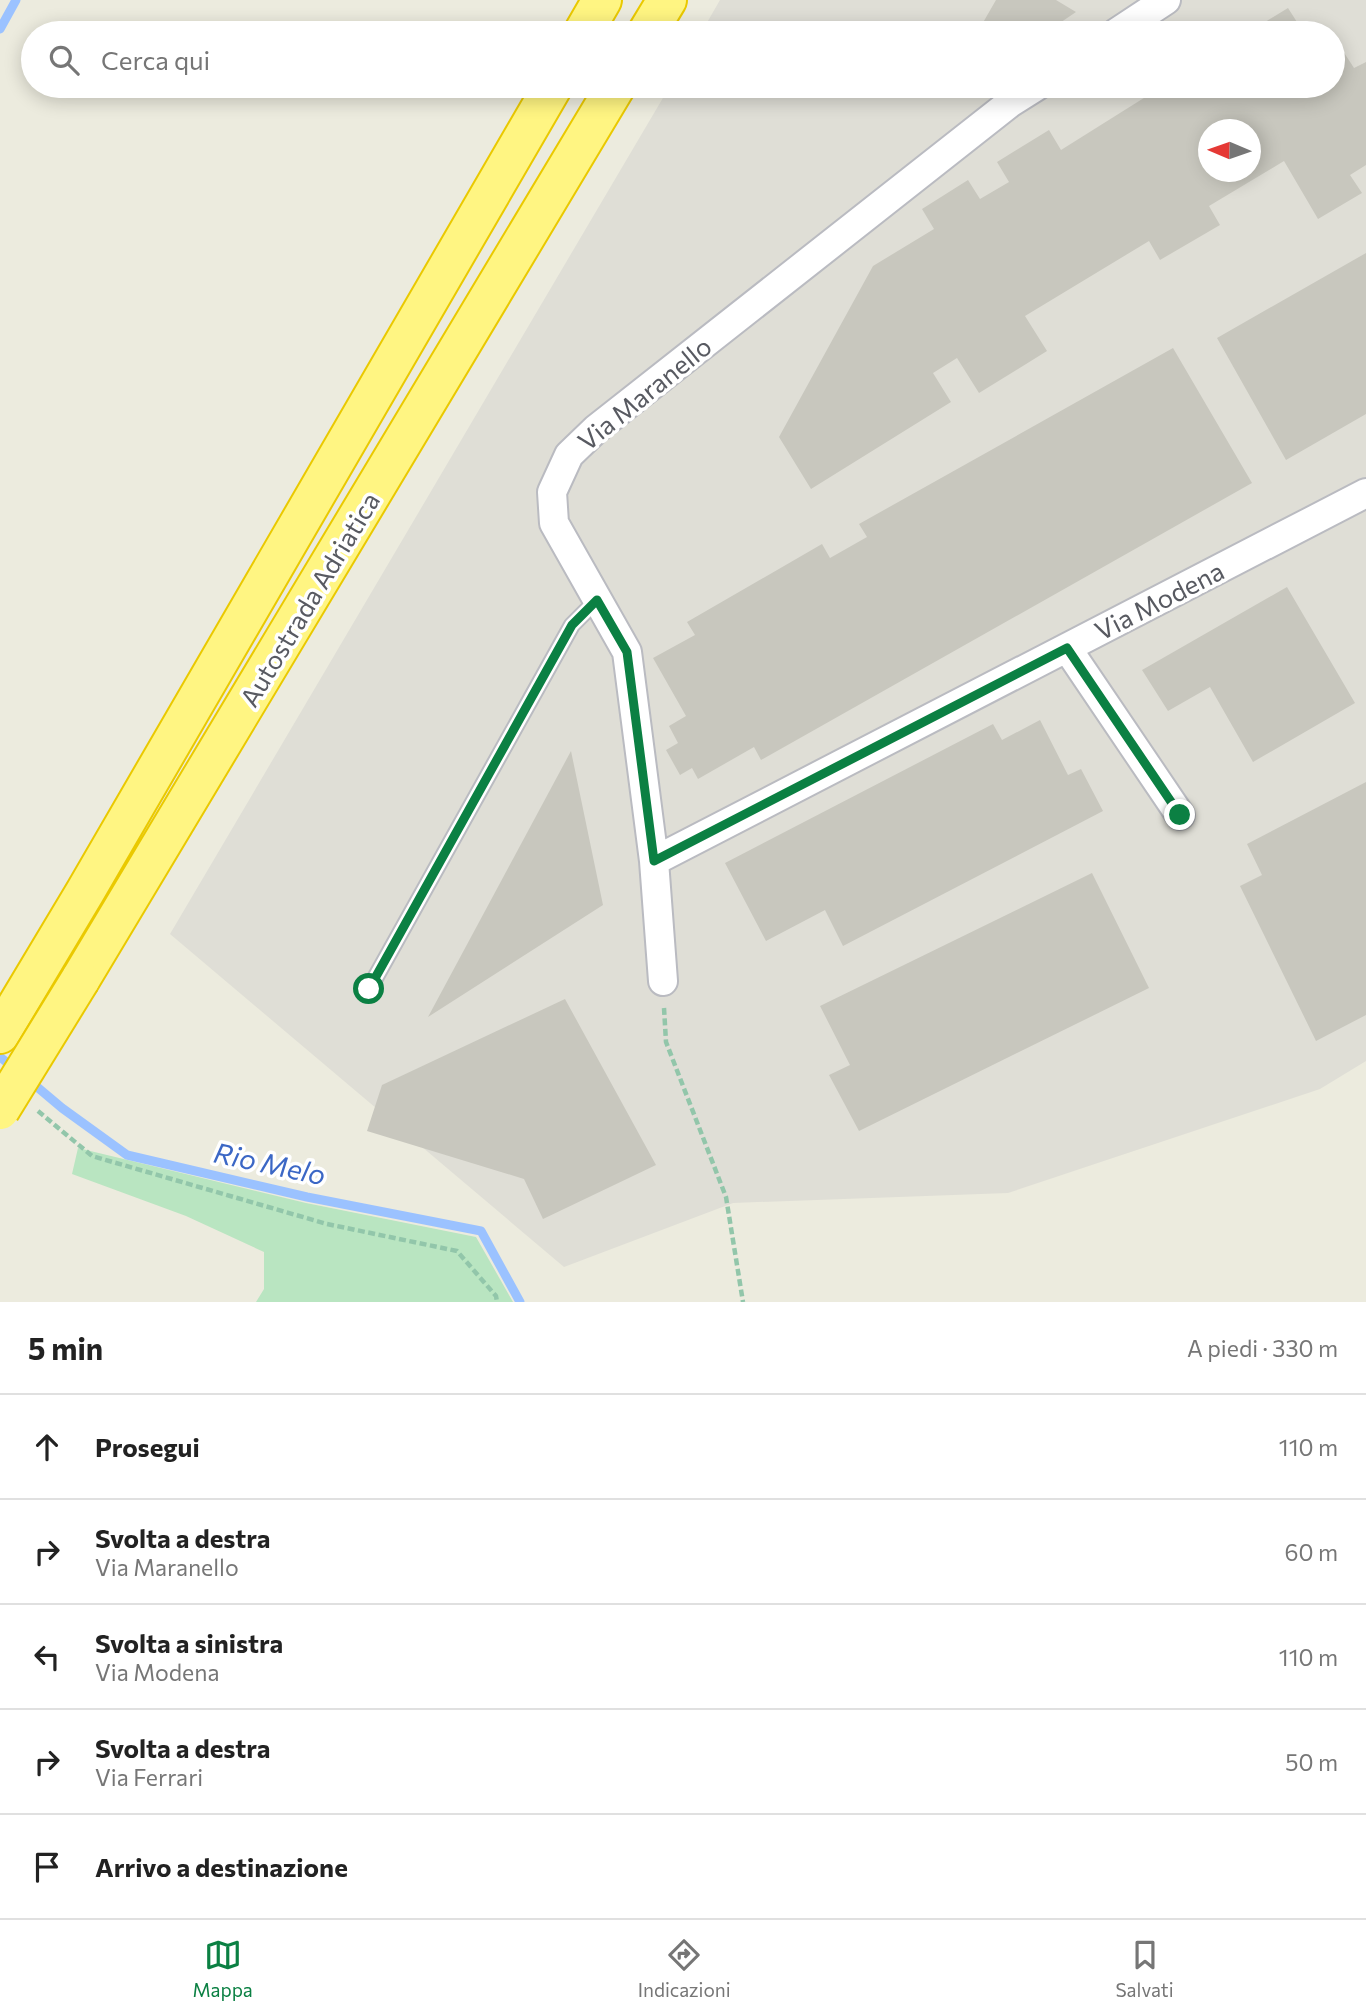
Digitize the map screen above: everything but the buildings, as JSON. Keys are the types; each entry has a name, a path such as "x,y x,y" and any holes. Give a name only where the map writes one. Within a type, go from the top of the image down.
{"highway":[{"path":"590,21 602,0"},
{"path":"654,21 667,0"},
{"name":"Autostrada Adriatica","path":"0,1034 545,98"},
{"name":"Autostrada Adriatica","path":"15,1107 80,980 609,98"}],"street":[{"path":"1134,21 1166,0"},
{"name":"Via Maranello","path":"663,981 654,861 627,652 554,523 552,492 569,455 607,420 1019,98"},
{"name":"Via Modena","path":"654,861 1366,493"},
{"path":"1067,648 1180,815"}],"lane":[{"path":"369,989 572,625 597,600"}],"path":[{"path":"663,981 666,1042 726,1197 743,1302"},
{"path":"15,1107 92,1156 327,1224 457,1251 496,1296 497,1302"}],"shaded area":[{"path":"720,0 1366,0 1366,1061 1320,1089 1008,1193 733,1203 564,1267 170,934 663,98 1345,98 1345,21 708,21"}],"green space":[{"path":"78,1148 306,1203 476,1237 513,1302 256,1302 264,1289 264,1252 186,1216 72,1174"}],"waterway":[{"path":"0,29 16,0"},
{"name":"Rio Melo","path":"0,1057 14,1068"},
{"name":"Rio Melo","path":"30,1081 127,1155 307,1197 481,1231 520,1302"}],"route":[{"path":"369,989 572,625 597,600 627,652 654,861 1067,648 1180,815"}]}
